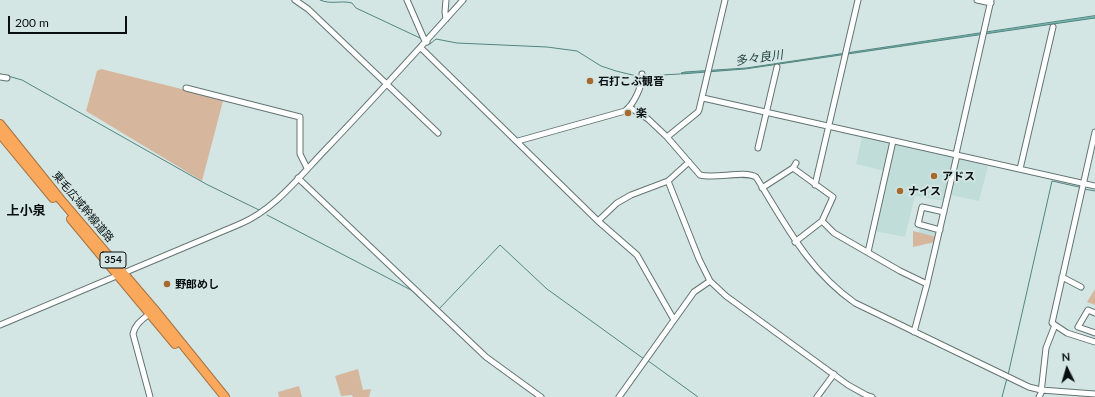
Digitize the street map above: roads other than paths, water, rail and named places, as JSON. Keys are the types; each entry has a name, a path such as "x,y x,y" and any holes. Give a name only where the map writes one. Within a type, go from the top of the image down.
{"highway":[{"name":"東毛広域幹線道路","path":"0,124 121,274 149,314 218,397"},
{"name":"東毛広域幹線道路","path":"0,134 225,397"}],"street":[{"path":"295,0 308,9 438,133"},
{"path":"407,0 424,39 427,42"},
{"path":"446,0 446,19"},
{"path":"0,325 254,218 271,205 298,178 427,42 463,0"},
{"path":"667,137 698,112 703,98 725,0"},
{"path":"815,185 858,0"},
{"path":"914,332 940,230 991,2 977,0"},
{"path":"1020,169 1053,27"},
{"path":"421,48 518,141 598,221 637,255 674,320"},
{"path":"758,148 776,67"},
{"path":"518,141 617,113 630,107 642,79 642,74"},
{"path":"0,77 7,78"},
{"path":"186,88 300,118 300,156 307,168"},
{"path":"703,98 1095,186"},
{"path":"630,107 648,119 667,137 700,175 751,174 756,177 795,242 810,261 844,295 866,309 1029,387 1042,390 1095,394"},
{"path":"1039,397 1042,390 1046,348 1054,325 1052,323 1095,132"},
{"path":"868,252 893,141"},
{"path":"598,221 617,203 631,195 668,181 689,162"},
{"path":"762,188 795,165 815,185 833,197 822,221 795,242"},
{"path":"298,178 486,357 541,397"},
{"path":"668,181 699,259 710,281 726,296 834,374 854,388 872,397"},
{"path":"940,230 918,224 922,207 944,212"},
{"path":"822,221 834,233 900,271 927,284"},
{"path":"1062,277 1081,287"},
{"path":"619,397 694,292 710,281"},
{"path":"1095,313 1088,310 1078,327 1095,332"},
{"path":"149,314 136,326 133,337 150,397"},
{"path":"1054,325 1067,333 1095,342"},
{"path":"817,397 834,374"}],"water":[{"path":"1095,16 1095,18 745,69 681,74 685,72 746,68"}],"waterway":[{"path":"320,0 328,2 352,3 356,8 420,38"},
{"name":"多々良川","path":"410,0 426,37"},
{"name":"多々良川","path":"430,44 436,39 457,43 547,47 577,51 601,66 641,77"},
{"path":"0,74 5,75"},
{"name":"多々良川","path":"644,76 680,74"},
{"path":"8,76 22,80 206,184 259,210"},
{"path":"1008,375 1052,181 1079,187"},
{"path":"1084,189 1095,191"},
{"path":"267,215 411,290 435,312"},
{"path":"439,309 500,245 547,289 644,359"},
{"path":"647,360 698,397"},
{"path":"1002,397 1007,378"}],"place":[{"name":"石打こぶ観音","path":"590,81"},
{"name":"楽","path":"628,113"},
{"name":"アドス","path":"934,176"},
{"name":"ナイス","path":"900,191"},
{"name":"野郎めし","path":"167,284"}],"district":[{"name":"上小泉","path":"26,211"}]}
